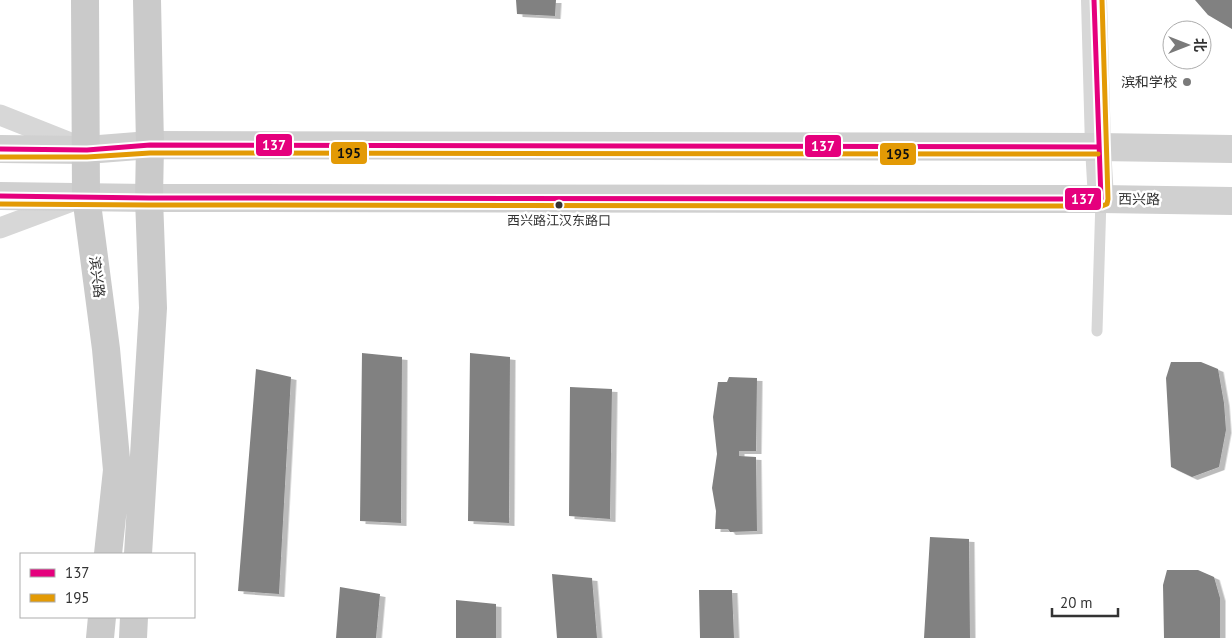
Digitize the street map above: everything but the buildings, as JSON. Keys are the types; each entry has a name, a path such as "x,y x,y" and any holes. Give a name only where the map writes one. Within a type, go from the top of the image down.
{"main road":[{"name":"滨兴路","path":"84,0 86,196 106,349 117,470 108,553"},
{"path":"138,553 153,308 149,198 150,145 147,0"},
{"path":"0,149 87,150 150,145 1098,147 1232,149"},
{"name":"西兴路","path":"0,196 1232,201"},
{"path":"100,638 102,618"},
{"path":"133,638 134,618"}],"street":[{"path":"1094,0 1101,199"},
{"path":"0,115 87,150"},
{"name":"西兴路","path":"0,228 86,196"}],"lane":[{"path":"1097,331 1101,199"}],"transit line":[{"name":"137","path":"0,196 149,198 1101,199 1094,0"},
{"name":"195","path":"0,204 1102,206 1107,204 1108,199 1102,0"},
{"name":"137","path":"0,149 87,150 150,145 1098,147"},
{"name":"195","path":"0,157 87,157 150,153 1098,154"}],"place":[{"name":"滨和学校","path":"1187,82"},
{"name":"西兴路江汉东路口","path":"559,205"}]}
